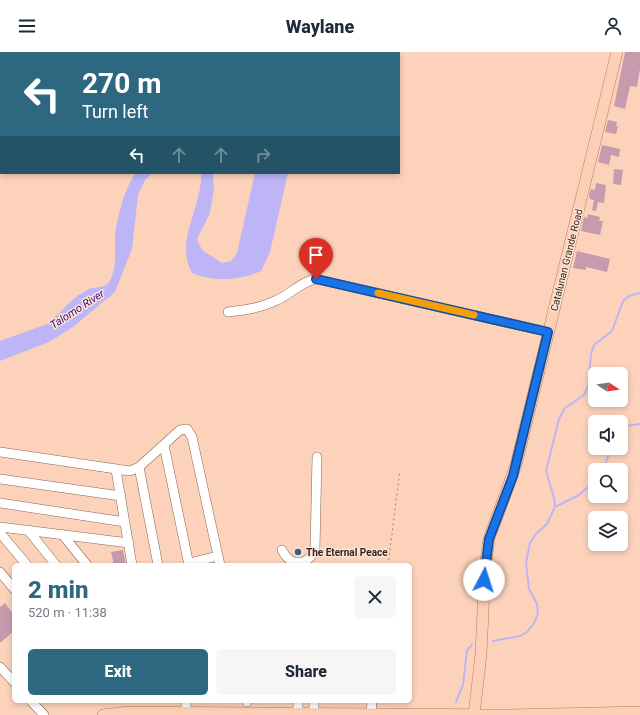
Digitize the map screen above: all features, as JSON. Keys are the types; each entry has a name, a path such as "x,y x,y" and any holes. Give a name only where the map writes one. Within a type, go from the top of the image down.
{"main road":[{"name":"Catalunan Grande Road","path":"474,715 481,654 484,580 488,547 516,465 617,52"},
{"path":"103,715 119,712 183,707 298,713 371,714 474,715 640,712"}],"street":[{"path":"228,312 259,308 279,300 307,280 316,279 548,332"},
{"path":"0,452 130,471 139,467 183,429 187,429 190,433 219,561 199,563"},
{"path":"164,445 189,563"},
{"path":"299,563 312,554 316,546 317,457"},
{"path":"139,467 158,563"},
{"path":"116,470 132,563"},
{"path":"0,479 121,496"},
{"path":"0,502 125,522"},
{"path":"0,527 129,542"},
{"path":"28,530 54,563"},
{"path":"0,533 25,563"},
{"path":"62,534 85,563"},
{"path":"282,550 288,560 296,563"},
{"path":"0,572 12,587"},
{"path":"0,667 12,680"},
{"path":"33,703 44,715"},
{"path":"298,703 298,713"},
{"path":"314,703 314,713"},
{"path":"371,714 372,703"}],"path":[{"path":"388,563 400,470"}],"water":[{"name":"Talomo River","path":"135,174 151,174 145,180 138,195 132,249 115,292 73,327 49,342 0,361 0,341 47,324 77,296 91,288 101,287 108,284 114,268 115,238 119,213 128,186"},
{"path":"201,174 213,174 214,189 210,213 197,239 202,250 222,263 231,261 237,253 255,174 288,174 270,252 261,271 244,277 227,279 209,278 192,273 187,261 187,236 198,198"}],"building":[{"path":"625,52 640,52 640,69 637,87 630,86 625,109 614,106"},
{"path":"608,120 617,122 616,126 618,126 616,134 605,132"},
{"path":"602,145 620,149 619,157 611,155 609,165 598,162"},
{"path":"614,169 623,170 621,185 613,184"},
{"path":"596,183 606,185 604,203 598,202 596,211 592,210 594,200 590,199 589,195 591,189 595,190"},
{"path":"588,214 600,217 599,221 603,221 600,235 581,231 584,217 587,218"},
{"path":"577,251 610,259 607,272 586,267 586,270 573,268"},
{"path":"123,550 126,563 114,563 111,552"},
{"path":"5,603 12,612 12,633 0,643 0,607"}],"waterway":[{"path":"493,641 520,636 527,632 534,623 538,614 537,604 529,589 526,563 530,543 536,534 547,524 555,507 554,498 546,471 559,419 565,408 584,395 588,386 591,354 594,345 612,331 623,301 629,296 640,293"},
{"path":"628,426 640,424"},
{"path":"606,463 608,455"},
{"path":"555,507 579,495 588,487"},
{"path":"456,702 463,685 467,650 472,645"}],"slow traffic":[{"path":"378,293 474,315"}],"place":[{"name":"The Eternal Peace","path":"298,552"}],"route":[{"path":"316,279 548,332 513,476 489,539 484,580"}]}
